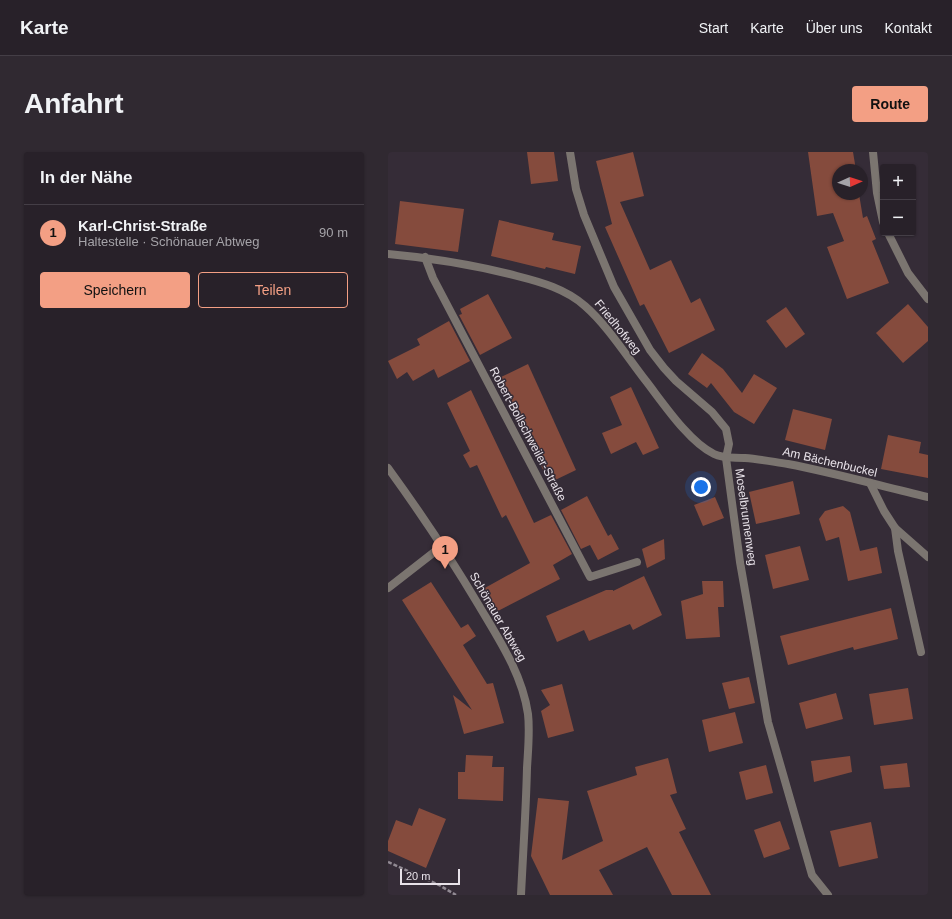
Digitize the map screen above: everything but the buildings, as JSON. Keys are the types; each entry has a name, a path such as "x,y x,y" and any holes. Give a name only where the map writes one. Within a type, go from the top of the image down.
{"street":[{"name":"Moselbrunnenweg","path":"570,152 576,189 584,215 614,287 650,350 664,368 676,381 712,412 726,429 729,444 726,458 740,562 768,722 812,875 828,895"},
{"path":"874,152 877,193 880,208"},
{"path":"890,236 908,273 928,299"},
{"name":"Friedhofweg","path":"388,254 425,257 506,273 547,284 566,293 585,306 606,328 685,430 701,446 714,454 726,458"},
{"name":"Robert-Bollschweiler-Straße","path":"425,257 433,278 590,577 637,562"},
{"name":"Am Bächenbuckel","path":"726,458 746,458 788,464 928,497"},
{"name":"Schönauer Abtweg","path":"388,468 418,509 501,642 524,694 528,715 527,797 520,895"},
{"path":"870,484 895,528 928,557"},
{"path":"895,528 898,551 921,652"},
{"path":"388,588 442,546"}],"path":[{"path":"388,862 439,885 456,895"}],"place":[{"name":"Karl-Christ-Straße","path":"445,569"}]}
